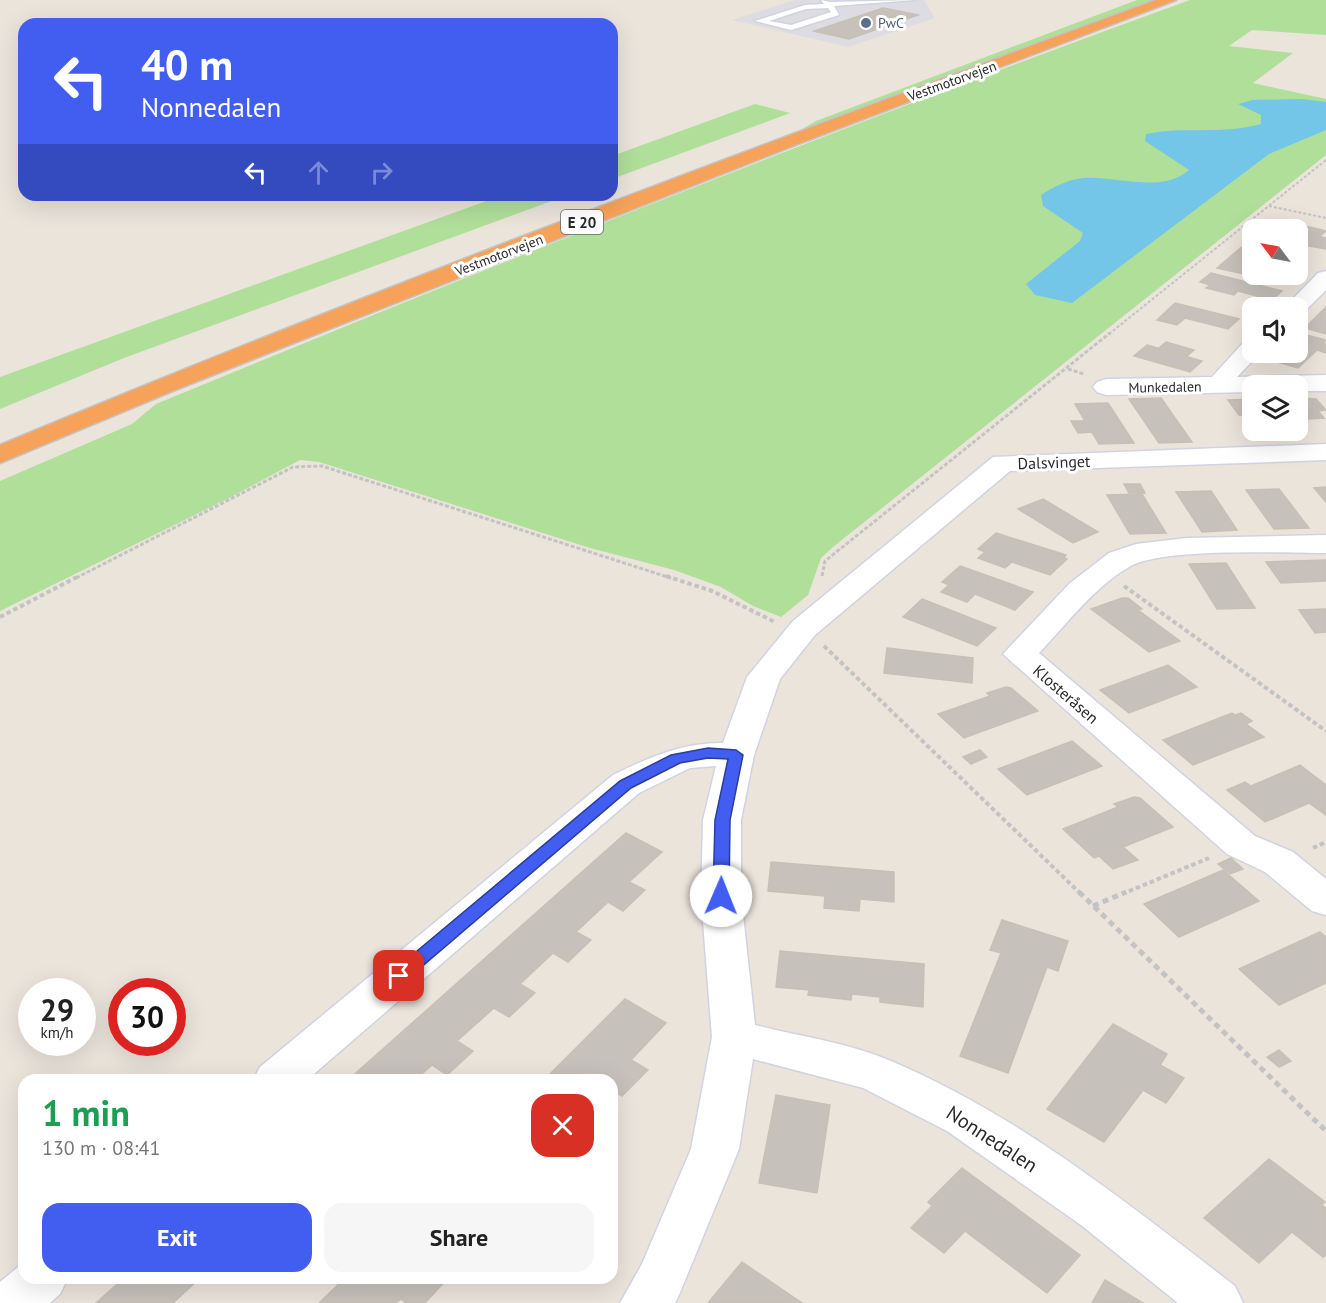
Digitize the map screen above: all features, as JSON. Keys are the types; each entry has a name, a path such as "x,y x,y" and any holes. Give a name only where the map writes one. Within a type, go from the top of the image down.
{"highway":[{"name":"Vestmotorvejen","path":"618,193 1125,0"},
{"name":"Vestmotorvejen","path":"0,455 166,385 780,145 1168,1"},
{"name":"Vestmotorvejen","path":"0,434 141,374 596,201"}],"street":[{"path":"1306,297 1326,278"},
{"name":"Munkedalen","path":"1225,386 1224,376 1242,358"},
{"name":"Munkedalen","path":"1106,387 1326,383"},
{"name":"Dalsvinget","path":"792,626 1003,463 1326,452"},
{"name":"Klosteråsen","path":"1326,544 1153,549 1123,557 1103,571 1020,654 1241,845 1279,862 1326,901"},
{"path":"646,1303 661,1279 715,1149 734,1037 721,896 723,820 736,755 764,677 792,626"},
{"path":"283,1074 626,784 676,758 708,753 736,755"},
{"name":"Nonnedalen","path":"734,1037 874,1072 963,1117 1098,1210 1217,1303"},
{"path":"13,1303 35,1284"}],"lane":[{"path":"828,3 836,14 791,28 759,21 805,7 828,3 911,0"}],"path":[{"path":"821,582 825,561 1326,160"},
{"path":"1269,206 1326,218"},
{"path":"0,617 293,467 322,466 712,591 792,626 1093,906 1326,1131"},
{"path":"1103,571 1326,731"},
{"path":"1093,906 1241,845"}],"shaded area":[{"path":"795,0 924,0 935,18 848,47 732,20"}],"green space":[{"path":"1137,0 1157,0 820,125 802,129 816,121"},
{"path":"1190,0 1326,0 1326,35 1252,30 1229,46 1293,53 1253,83 1326,99 1326,155 1246,219 1242,219 1242,222 833,547 821,558 808,595 781,617 753,606 721,587 674,570 590,548 319,462 300,460 227,499 0,611 0,481 132,424 156,404 413,299 671,196"},
{"path":"755,104 790,113 618,177 618,154"},
{"path":"486,201 552,201 124,358 0,409 0,377"}],"water":[{"path":"1302,99 1326,102 1326,130 1269,154 1072,303 1035,295 1026,284 1080,241 1083,233 1043,206 1041,195 1061,184 1084,178 1153,183 1178,177 1189,170 1145,141 1146,134 1232,129 1261,124 1261,115 1238,104 1252,100"}],"building":[{"name":"PwC","path":"883,8 918,15 849,39 814,31"},
{"path":"1308,227 1326,231 1320,236 1308,233"},
{"path":"1308,234 1326,238 1326,249 1308,246"},
{"path":"1242,247 1242,274 1217,268"},
{"path":"1211,273 1242,281 1242,285 1258,285 1282,291 1275,297 1261,297 1238,291 1234,295 1206,288 1210,285 1200,282"},
{"path":"1175,303 1239,319 1228,329 1185,318 1177,325 1157,320"},
{"path":"1326,307 1326,334 1308,329 1308,325"},
{"path":"1308,336 1326,340 1323,344 1326,344 1326,353 1317,350 1308,359"},
{"path":"1166,342 1194,350 1187,356 1159,348"},
{"path":"1147,345 1202,361 1190,372 1134,356"},
{"path":"1280,363 1303,363 1298,368"},
{"path":"1161,398 1192,442 1159,443 1129,399"},
{"path":"1242,399 1242,415 1239,415 1228,400"},
{"path":"1308,399 1316,399 1326,410 1318,411 1324,418 1308,419"},
{"path":"1108,403 1134,443 1099,444 1092,432 1078,433 1071,421 1085,421 1075,404"},
{"path":"1124,484 1140,484 1145,493 1129,493"},
{"path":"1326,487 1326,502 1314,488"},
{"path":"1279,489 1309,528 1274,529 1246,490"},
{"path":"1211,491 1237,530 1202,532 1176,492"},
{"path":"1142,494 1166,533 1130,534 1107,495"},
{"path":"1043,499 1098,532 1073,543 1018,509"},
{"path":"996,533 1066,555 1064,558 1067,559 1050,575 1012,562 1005,568 978,558 985,552 978,549"},
{"path":"1326,560 1326,581 1281,583 1266,562"},
{"path":"1226,563 1255,608 1217,609 1189,564"},
{"path":"960,566 1033,592 1015,610 975,594 967,602 941,592 949,585 942,582"},
{"path":"1128,598 1142,609 1138,610 1180,641 1149,652 1091,609"},
{"path":"922,599 996,628 977,646 903,617"},
{"path":"1326,609 1326,632 1315,633 1299,610"},
{"path":"887,648 973,658 972,683 884,673"},
{"path":"1168,665 1197,687 1129,713 1100,690"},
{"path":"1006,687 1011,688 1038,711 964,738 938,714 990,696 987,693"},
{"path":"1232,713 1235,715 1241,713 1252,721 1246,724 1264,737 1193,765 1163,740"},
{"path":"1072,741 1102,766 1027,795 998,769"},
{"path":"980,750 987,757 971,764 963,757"},
{"path":"1300,765 1326,785 1326,815 1309,803 1265,822 1227,790 1245,782 1251,786"},
{"path":"1134,797 1140,798 1173,827 1123,847 1138,860 1113,869 1099,856 1094,858 1063,829 1118,807 1114,804"},
{"path":"626,833 662,852 629,882 645,890 623,911 608,902 576,932 591,940 568,962 553,953 520,984 535,993 509,1017 494,1008 457,1041 473,1051 448,1074 432,1065 422,1074 355,1074"},
{"path":"1231,858 1243,869 1230,874 1218,864"},
{"path":"771,862 894,872 894,902 860,899 859,911 824,908 825,896 768,891"},
{"path":"1223,870 1259,901 1179,937 1144,904"},
{"path":"1002,920 1068,941 1058,971 1047,967 1008,1073 960,1056 1001,953 990,950"},
{"path":"1320,932 1326,937 1326,983 1279,1005 1239,969"},
{"path":"780,951 924,964 923,1007 880,1002 880,997 852,994 851,1000 808,995 809,990 776,987"},
{"path":"625,999 666,1023 631,1060 648,1070 622,1096 618,1094 618,1074 550,1074"},
{"path":"1113,1024 1167,1054 1160,1065 1184,1078 1166,1103 1143,1090 1104,1142 1047,1109"},
{"path":"1279,1050 1291,1061 1279,1067 1267,1057"},
{"path":"776,1095 830,1105 817,1193 759,1183"},
{"path":"1269,1159 1325,1202 1321,1205 1326,1208 1326,1255 1323,1257 1292,1232 1259,1263 1204,1218"},
{"path":"962,1168 1080,1255 1047,1293 965,1231 944,1253 911,1228 932,1206 928,1202"},
{"path":"742,1262 802,1303 708,1303"},
{"path":"1105,1280 1143,1303 1092,1303"},
{"path":"117,1284 194,1284 173,1303 96,1303"},
{"path":"339,1284 442,1284 425,1303 406,1303 401,1299 396,1303 319,1303"}],"place":[{"name":"PwC","path":"866,23"}],"route":[{"path":"399,976 626,784 676,758 708,753 736,755 723,820 721,896"}]}
